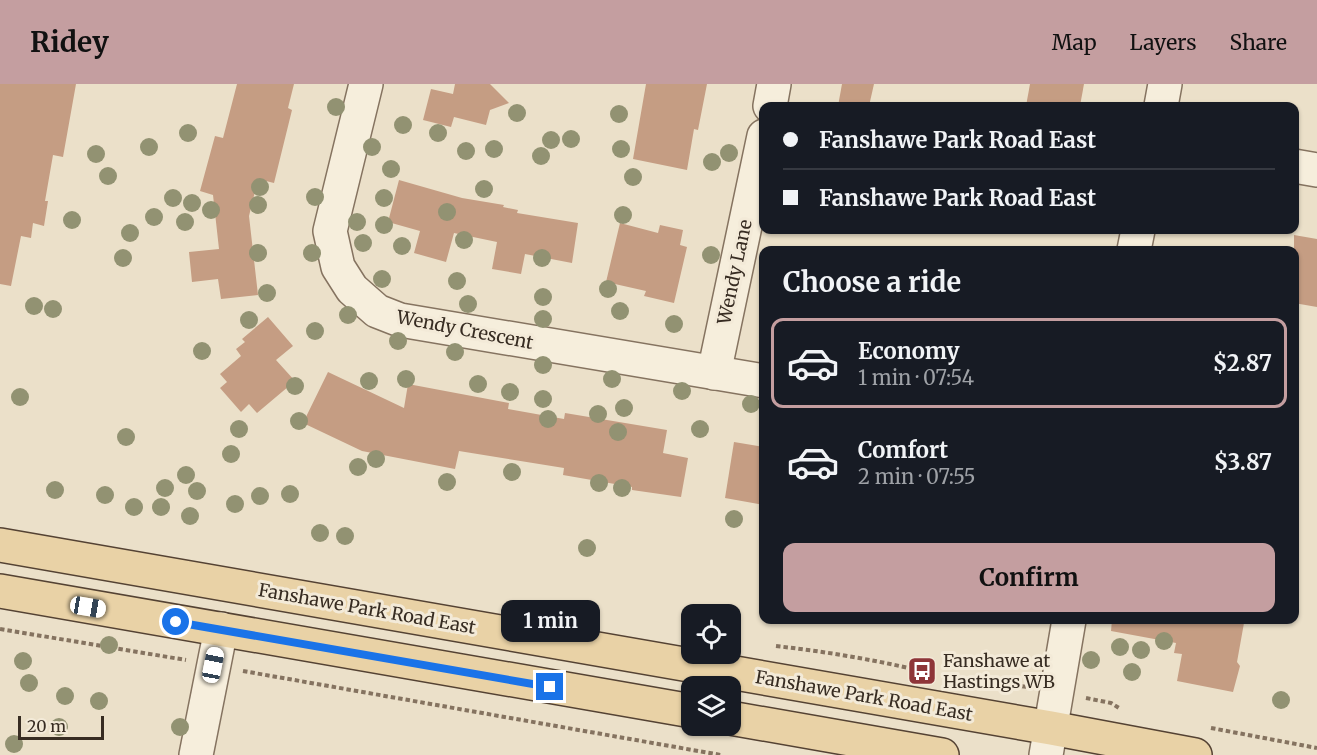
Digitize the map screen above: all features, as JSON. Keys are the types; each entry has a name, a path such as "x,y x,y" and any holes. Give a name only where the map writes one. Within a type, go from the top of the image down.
{"main road":[{"name":"Fanshawe Park Road East","path":"0,545 1048,742 1195,755"},
{"path":"0,591 681,709"},
{"path":"741,720 942,755"}],"street":[{"name":"Wendy Crescent","path":"366,84 330,231 338,267 352,290 377,311 400,320 759,380"},
{"path":"771,102 774,84"},
{"path":"1162,102 1165,84"},
{"name":"Wendy Lane","path":"714,373 759,160"},
{"path":"1299,167 1317,170"},
{"path":"1048,742 1068,624"},
{"path":"196,755 221,629"}],"path":[{"path":"0,629 721,755"},
{"path":"772,646 816,650 897,664 943,676"},
{"path":"975,681 1026,687"}],"building":[{"path":"0,84 76,84 63,157 53,155 45,201 48,201 44,226 33,223 31,238 21,236 11,286 0,284"},
{"path":"237,84 294,84 288,108 292,110 274,183 258,179 249,216 258,295 221,299 218,279 192,282 189,252 219,249 213,195 200,191 215,136 223,138"},
{"path":"455,84 490,84 509,103 490,110 486,125 454,117 451,127 423,120 431,89 453,94"},
{"path":"646,84 707,84 698,130 694,129 687,170 633,159"},
{"path":"842,84 874,84 870,102 839,102"},
{"path":"1030,84 1084,84 1081,102 1027,102"},
{"path":"399,180 462,198 504,205 503,207 518,210 517,213 578,223 572,263 525,254 521,274 492,269 497,242 454,233 446,262 414,253 420,231 388,222"},
{"path":"620,223 658,233 660,225 683,230 680,245 687,247 674,303 644,296 646,291 606,282"},
{"path":"1294,235 1317,239 1317,307 1299,304 1299,246 1294,246"},
{"path":"268,317 293,346 276,360 295,381 257,413 249,404 241,412 220,388 227,382 220,374 241,356 236,349 245,342 242,339"},
{"path":"328,372 404,408 408,384 509,403 508,409 564,419 565,413 667,430 663,453 688,458 681,497 632,490 632,487 563,475 564,468 459,451 455,469 362,451 303,423"},
{"path":"734,442 759,446 759,504 725,498"},
{"path":"1112,624 1244,624 1237,662 1240,666 1233,692 1177,681 1182,654 1174,653 1176,643 1111,631"}],"place":[{"name":"Fanshawe at Hastings WB","path":"922,671"}],"route":[{"path":"176,622 550,687"}]}
